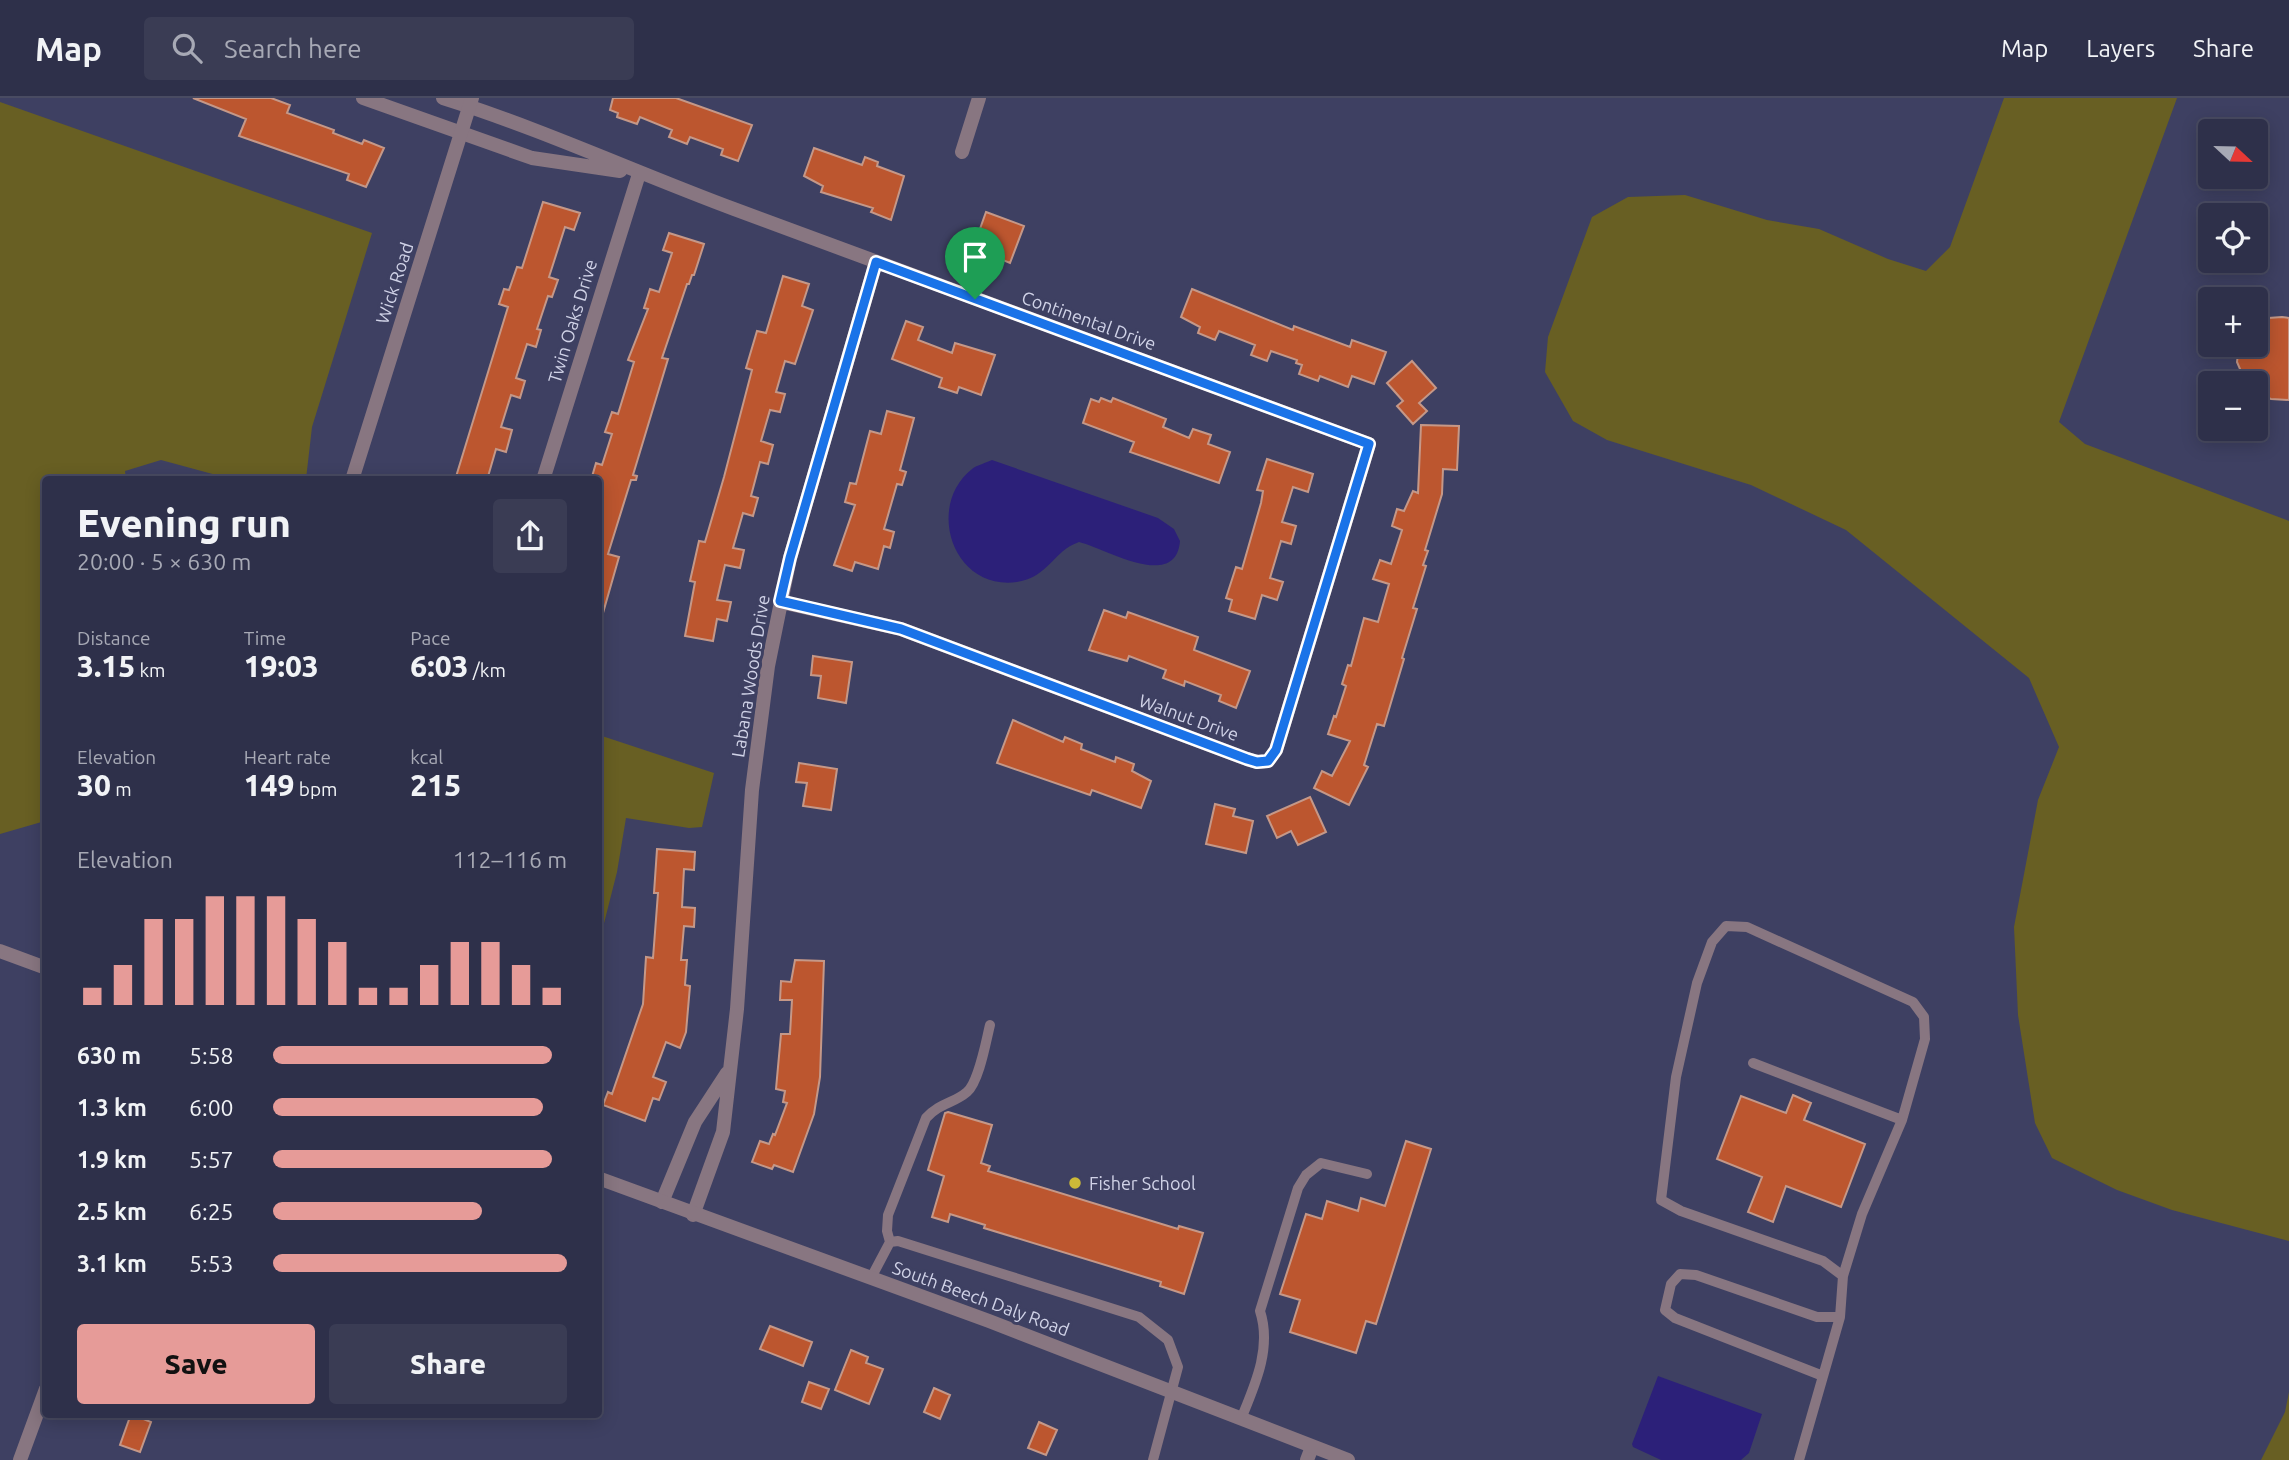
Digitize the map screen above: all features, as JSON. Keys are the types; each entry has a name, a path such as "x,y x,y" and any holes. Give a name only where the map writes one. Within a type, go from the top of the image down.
{"street":[{"name":"Continental Drive","path":"363,98 532,158 639,174"},
{"name":"Continental Drive","path":"443,98 470,102 639,174 1369,444"},
{"path":"962,152 979,98"},
{"name":"Wick Road","path":"353,476 470,102"},
{"name":"Twin Oaks Drive","path":"544,476 639,174"},
{"name":"Labana Woods Drive","path":"693,1215 723,1132 731,1066 752,790 768,666 780,601 876,262"},
{"name":"Walnut Drive","path":"780,601 901,629 1247,759 1268,761 1276,750 1369,444"},
{"path":"0,951 42,967"},
{"name":"Labana Woods Drive","path":"662,1202 695,1122 731,1066"},
{"name":"South Beech Daly Road","path":"602,1180 1172,1392 1241,1419 1310,1453 1348,1460"},
{"path":"20,1460 42,1400"}],"lane":[{"path":"1799,1460 1840,1317 1843,1276 1862,1214 1902,1120 1926,1039 1924,1017 1913,1002 1746,927 1726,926 1712,942 1697,983 1675,1077 1661,1200 1681,1211 1823,1261 1843,1276"},
{"path":"871,1278 890,1242 887,1231 888,1215 926,1118 937,1106 968,1092 974,1083 990,1025"},
{"path":"1752,1063 1902,1120"},
{"path":"1241,1419 1262,1360 1264,1324 1260,1311 1298,1188 1306,1175 1321,1163 1367,1174"},
{"path":"890,1242 921,1247 1139,1317 1168,1340 1178,1367 1153,1460"},
{"path":"1823,1376 1675,1318 1665,1310 1671,1284 1680,1274 1696,1275 1817,1317 1840,1317"}],"shaded area":[{"path":"2004,98 2177,98 2059,422 2085,444 2289,521 2289,1241 2172,1210 2117,1190 2052,1158 2035,1123 2018,1015 2014,927 2038,800 2059,747 2029,678 1846,530 1751,485 1607,440 1573,421 1545,372 1548,337 1592,217 1628,197 1685,195 1767,220 1819,229 1888,259 1926,271 1950,247"},
{"path":"0,102 372,233 312,427 306,476 220,476 161,460 125,471 126,476 42,476 42,822 0,834"},
{"path":"992,460 1158,518 1174,529 1180,541 1176,556 1166,564 1137,563 1079,542 1063,551 1044,570 1028,579 1017,582 995,581 976,573 962,560 953,543 949,523 950,504 958,485 972,469"},
{"path":"602,736 714,773 702,827 689,828 626,818 617,872 602,931"},
{"path":"1658,1376 1762,1414 1749,1453 1741,1460 1661,1460 1633,1447"},
{"path":"2289,1392 2289,1460 2261,1460 2285,1412"}],"building":[{"path":"193,98 271,98 290,105 287,113 334,130 333,133 362,144 364,140 384,148 366,187 347,180 349,174 239,136 246,119"},
{"path":"613,98 676,98 752,125 738,161 721,155 723,149 690,137 687,144 669,137 672,130 640,117 637,124 617,117 618,113 610,110"},
{"path":"814,148 862,165 865,157 878,162 877,166 904,176 891,220 871,212 873,208 821,192 823,186 804,176"},
{"path":"543,202 580,213 574,230 565,227 549,277 558,280 552,297 548,296 537,329 541,330 536,347 527,344 516,378 525,381 520,398 511,395 501,427 512,430 506,452 496,449 488,476 456,476 508,307 499,304 504,289 509,290 517,267 522,268"},
{"path":"986,212 1024,226 1010,263 993,256 995,250 976,240"},
{"path":"669,233 704,244 694,275 687,284 662,358 668,359 633,475 637,476 636,480 631,480 608,554 619,557 602,613 602,476 592,476 596,463 602,465 612,434 605,432 612,412 618,414 634,362 628,360 648,309 644,308 650,289 659,292 672,253 663,250"},
{"path":"783,276 809,284 802,306 813,310 795,364 785,361 776,392 785,394 780,412 770,410 761,441 773,445 768,464 760,462 751,496 758,498 753,516 743,513 733,548 744,550 740,568 725,565 717,600 731,602 727,621 717,619 713,641 685,636 695,582 690,581 699,541 705,542 724,477 752,370 746,368 757,331 766,333"},
{"path":"1192,289 1293,330 1294,326 1350,347 1352,340 1386,352 1374,384 1352,376 1348,387 1320,376 1318,381 1299,374 1302,365 1296,363 1297,360 1271,351 1267,361 1251,355 1255,345 1219,331 1215,340 1198,333 1200,327 1181,317"},
{"path":"2268,318 2289,318 2289,400 2268,398 2268,371 2241,371 2237,362 2238,357 2268,357"},
{"path":"906,321 923,327 918,340 952,353 955,343 995,355 981,395 959,387 957,393 939,387 942,378 892,359"},
{"path":"1412,361 1436,388 1419,403 1427,411 1413,424 1397,406 1403,401 1387,383"},
{"path":"1101,398 1111,402 1113,398 1166,419 1163,427 1189,438 1193,429 1211,435 1208,444 1230,452 1219,483 1130,452 1134,442 1083,423 1091,399 1099,402"},
{"path":"887,411 914,418 900,470 906,472 902,485 897,484 884,529 894,532 890,548 884,546 878,569 855,562 852,571 834,565 855,505 845,502 850,483 856,484 870,431 881,434"},
{"path":"1421,425 1459,426 1457,470 1443,469 1442,494 1425,550 1428,551 1423,565 1426,566 1413,608 1417,609 1402,658 1404,659 1384,726 1377,724 1364,765 1368,767 1349,805 1314,788 1322,771 1332,776 1350,741 1328,734 1346,686 1342,684 1348,665 1351,666 1364,618 1378,622 1389,584 1373,579 1380,560 1391,564 1402,530 1392,526 1397,509 1404,511 1413,491 1418,493"},
{"path":"1267,459 1313,474 1308,492 1293,487 1282,522 1296,526 1291,544 1281,541 1270,578 1283,582 1277,600 1262,595 1255,619 1229,611 1232,600 1226,598 1236,567 1242,569 1261,503 1263,491 1257,490"},
{"path":"1104,610 1126,618 1128,612 1198,637 1194,650 1250,671 1236,708 1219,701 1221,695 1185,681 1184,686 1163,678 1166,670 1129,656 1127,661 1089,650"},
{"path":"813,656 852,662 846,703 818,698 821,676 811,675"},
{"path":"1013,720 1063,742 1065,737 1082,744 1081,749 1115,762 1116,757 1134,764 1132,771 1151,781 1141,808 1092,790 1090,795 997,763"},
{"path":"799,763 837,769 831,810 803,806 807,783 796,782"},
{"path":"1310,797 1326,832 1298,845 1291,831 1277,838 1267,816"},
{"path":"1215,804 1235,809 1233,816 1253,821 1246,853 1206,844"},
{"path":"657,849 695,852 694,870 684,869 682,907 695,908 694,927 684,926 681,960 687,960 685,985 690,986 686,1032 680,1048 666,1042 653,1077 666,1082 659,1100 653,1098 645,1121 603,1105 608,1092 612,1094 643,1004 646,957 653,958 658,893 654,893"},
{"path":"795,960 824,961 820,1077 814,1114 793,1172 774,1165 772,1169 752,1162 760,1141 769,1144 773,1134 775,1135 787,1103 783,1102 785,1091 776,1089 781,1034 790,1034 792,1000 780,1000 781,981 791,982"},
{"path":"1793,1095 1811,1103 1804,1120 1865,1144 1841,1207 1786,1186 1773,1222 1748,1212 1762,1177 1717,1159 1741,1096 1786,1113"},
{"path":"945,1113 992,1125 981,1163 990,1166 988,1171 1178,1229 1179,1226 1203,1233 1184,1294 1160,1286 1161,1282 984,1228 985,1225 950,1214 948,1222 932,1217 944,1176 928,1170"},
{"path":"1406,1141 1431,1149 1376,1324 1366,1321 1356,1353 1290,1332 1300,1300 1280,1294 1306,1214 1322,1219 1327,1201 1358,1211 1361,1198 1385,1206"},
{"path":"770,1326 812,1342 803,1366 760,1349"},
{"path":"851,1350 868,1357 866,1363 883,1369 869,1404 835,1390"},
{"path":"809,1382 829,1389 821,1409 802,1402"},
{"path":"934,1388 950,1395 940,1419 924,1412"},
{"path":"130,1418 151,1422 140,1452 120,1445"},
{"path":"1039,1422 1057,1430 1046,1455 1028,1448"}],"place":[{"name":"Fisher School","path":"1075,1183"}],"route":[{"path":"876,262 975,299 1369,444 1276,750 1268,761 1247,759 901,629 780,601 876,262"}]}
